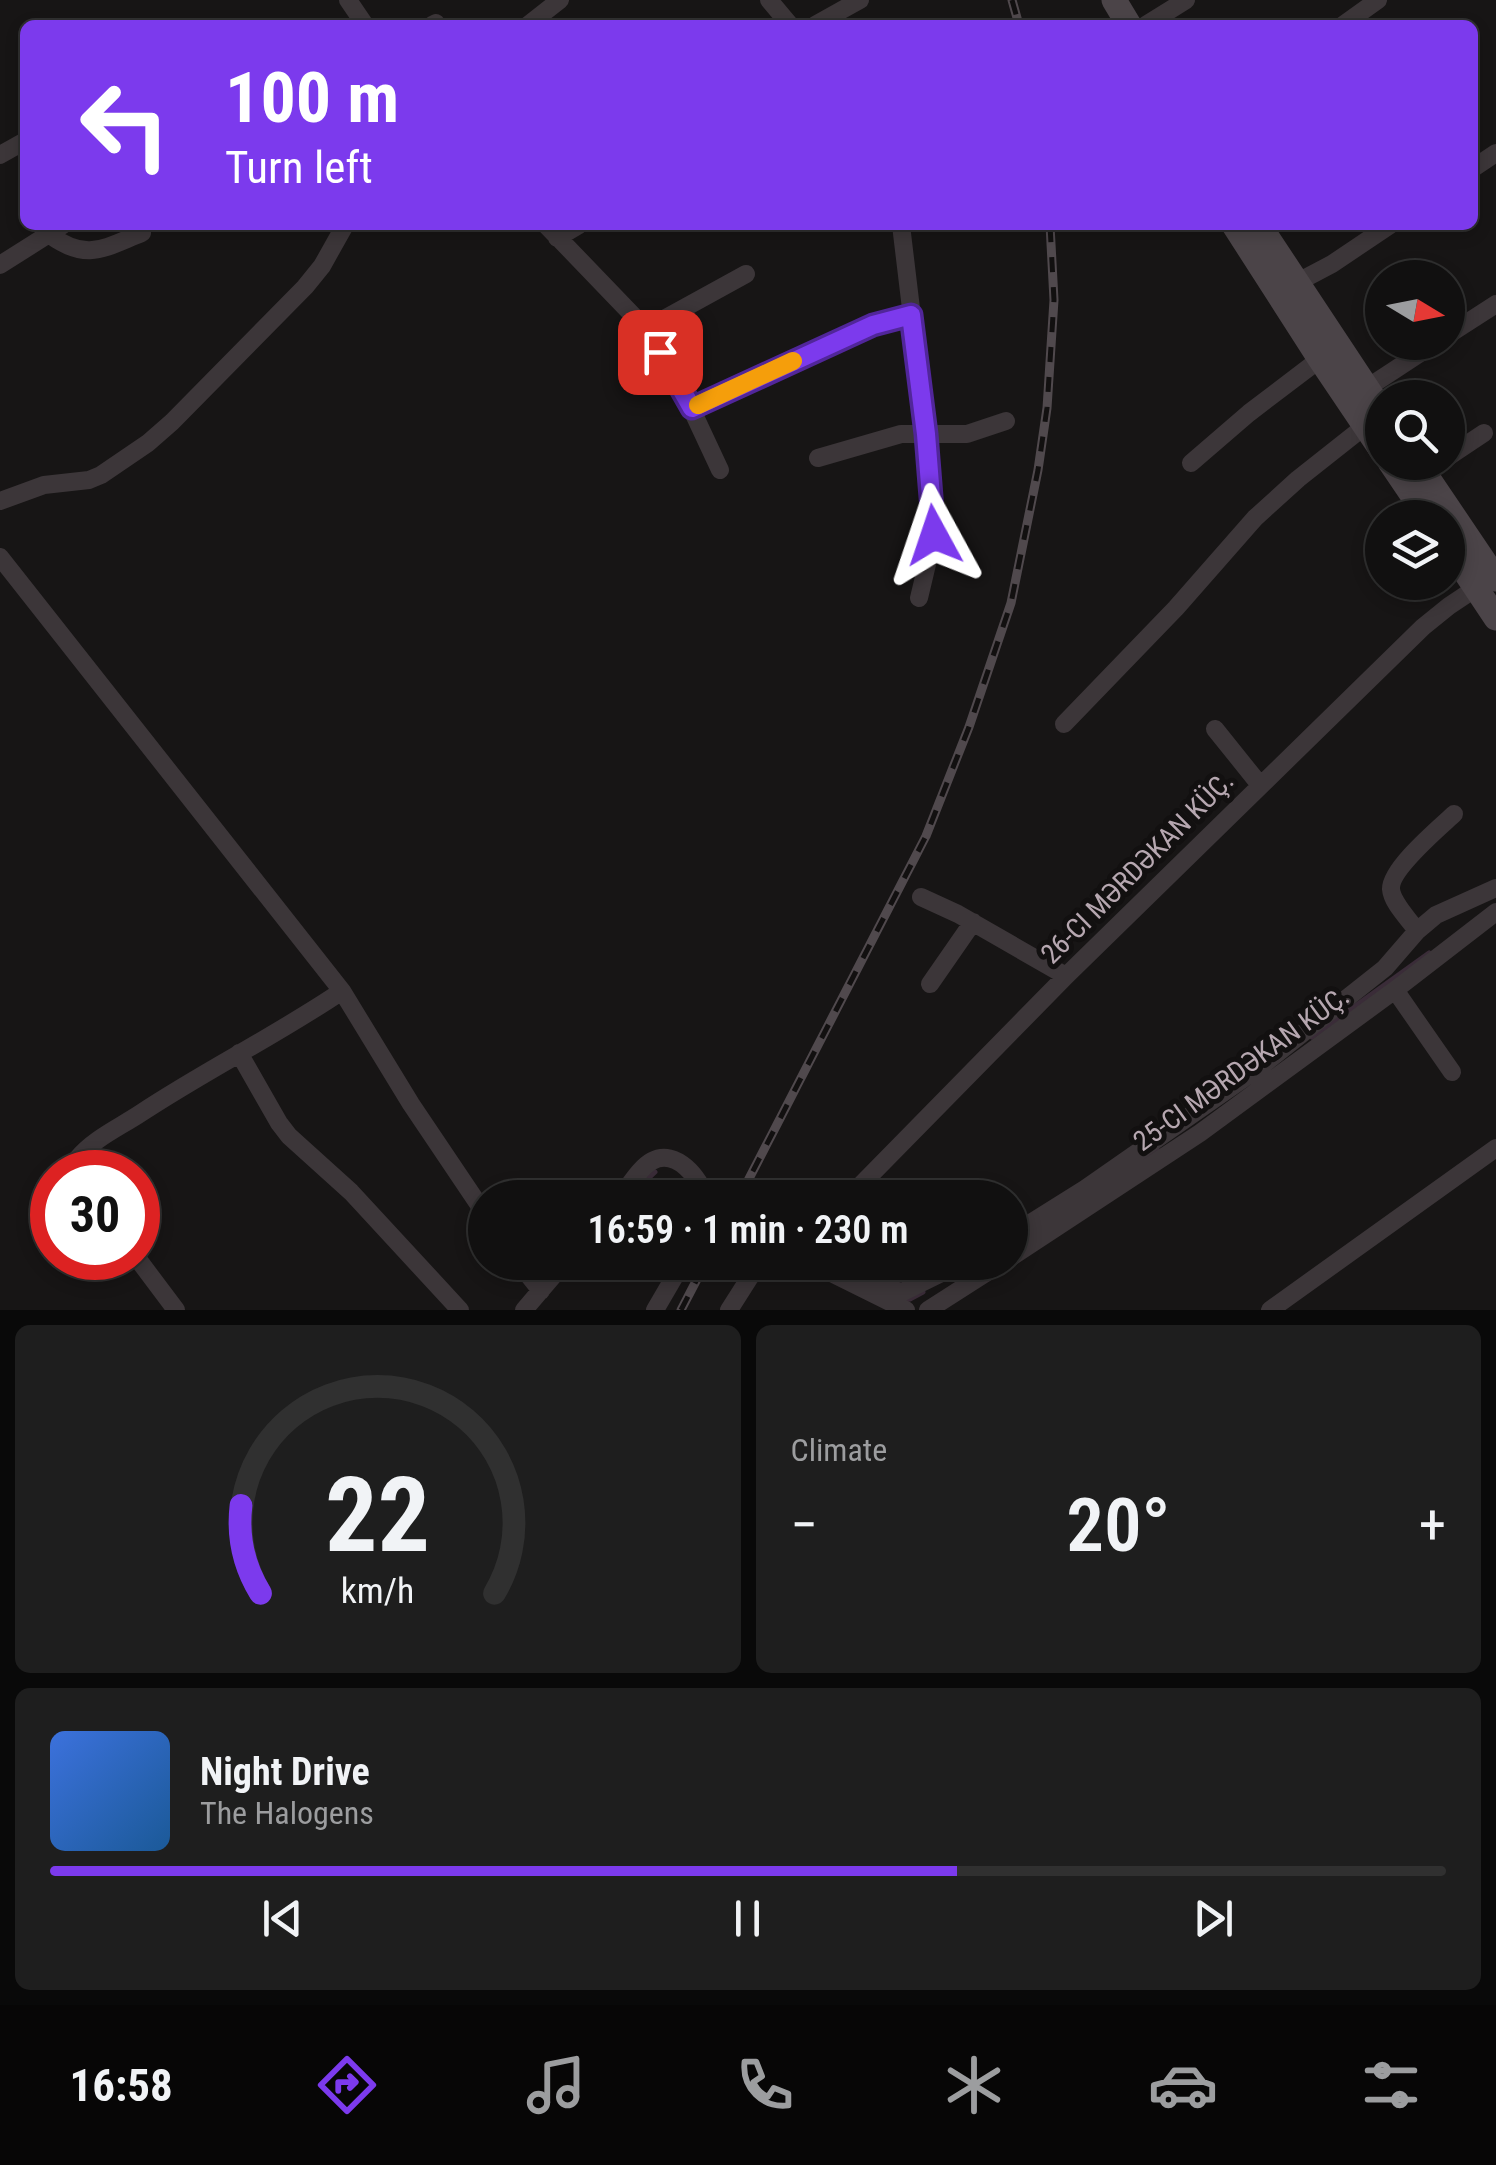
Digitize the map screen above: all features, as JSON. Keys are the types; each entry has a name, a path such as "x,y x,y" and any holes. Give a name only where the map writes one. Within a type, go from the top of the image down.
{"main road":[{"path":"1237,230 1320,360 1365,409"},
{"path":"1262,230 1365,385"},
{"path":"1435,480 1488,569 1496,618"},
{"path":"1465,556 1488,569"}],"street":[{"path":"534,20 560,0"},
{"path":"769,0 786,20"},
{"path":"824,20 860,0"},
{"path":"1154,20 1186,0"},
{"path":"1350,20 1378,0"},
{"path":"0,265 57,230 79,248 94,252 142,233"},
{"path":"0,501 44,485 89,480 148,444 305,287 342,230"},
{"path":"902,230 934,535 918,598"},
{"path":"1296,283 1383,230"},
{"path":"552,232 646,329 677,378 720,470"},
{"path":"646,329 746,274"},
{"path":"1465,325 1496,304"},
{"path":"692,408 873,325 911,315"},
{"path":"1191,464 1248,414 1320,360"},
{"path":"1379,380 1410,360"},
{"path":"818,458 901,434 967,434 1006,421"},
{"path":"1064,724 1176,608 1255,518 1365,426"},
{"path":"1465,446 1484,434"},
{"path":"0,557 342,991 468,1188"},
{"path":"866,1180 1260,785 1488,569"},
{"path":"1216,729 1260,785"},
{"path":"1417,931 1396,902 1391,883 1402,866 1454,814"},
{"path":"1028,1225 1124,1164 1260,1067 1386,968 1436,915 1496,888"},
{"path":"921,897 1066,976"},
{"name":"25-CI MƏRDƏKAN KÜÇ.","path":"1028,1246 1200,1134 1496,912"},
{"path":"930,984 973,922"},
{"path":"1396,990 1452,1072"},
{"path":"85,1150 174,1091 342,991"},
{"path":"239,1053 289,1136 352,1192 460,1310"},
{"path":"1270,1310 1496,1148"},
{"path":"636,1180 652,1162 667,1159 689,1170 698,1180"},
{"path":"154,1280 176,1310"},
{"path":"531,1280 540,1292"},
{"path":"524,1310 550,1280"},
{"path":"655,1310 672,1280"},
{"path":"729,1310 748,1280"},
{"path":"845,1280 906,1310"},
{"path":"878,1280 903,1292 927,1280"},
{"path":"928,1310 974,1280"}],"waterway":[{"path":"1312,1037 1429,953"},
{"path":"1137,1163 1157,1149"},
{"path":"647,1180 655,1172"},
{"path":"902,1300 923,1292"}],"railway":[{"path":"1012,0 1018,20"},
{"path":"748,1180 926,836 969,727 1011,603 1047,408 1054,300 1050,230"},
{"path":"681,1310 697,1280"}],"slow traffic":[{"path":"698,405 793,361"}],"route":[{"path":"660,352 692,408 873,325 911,315 934,535"}]}
